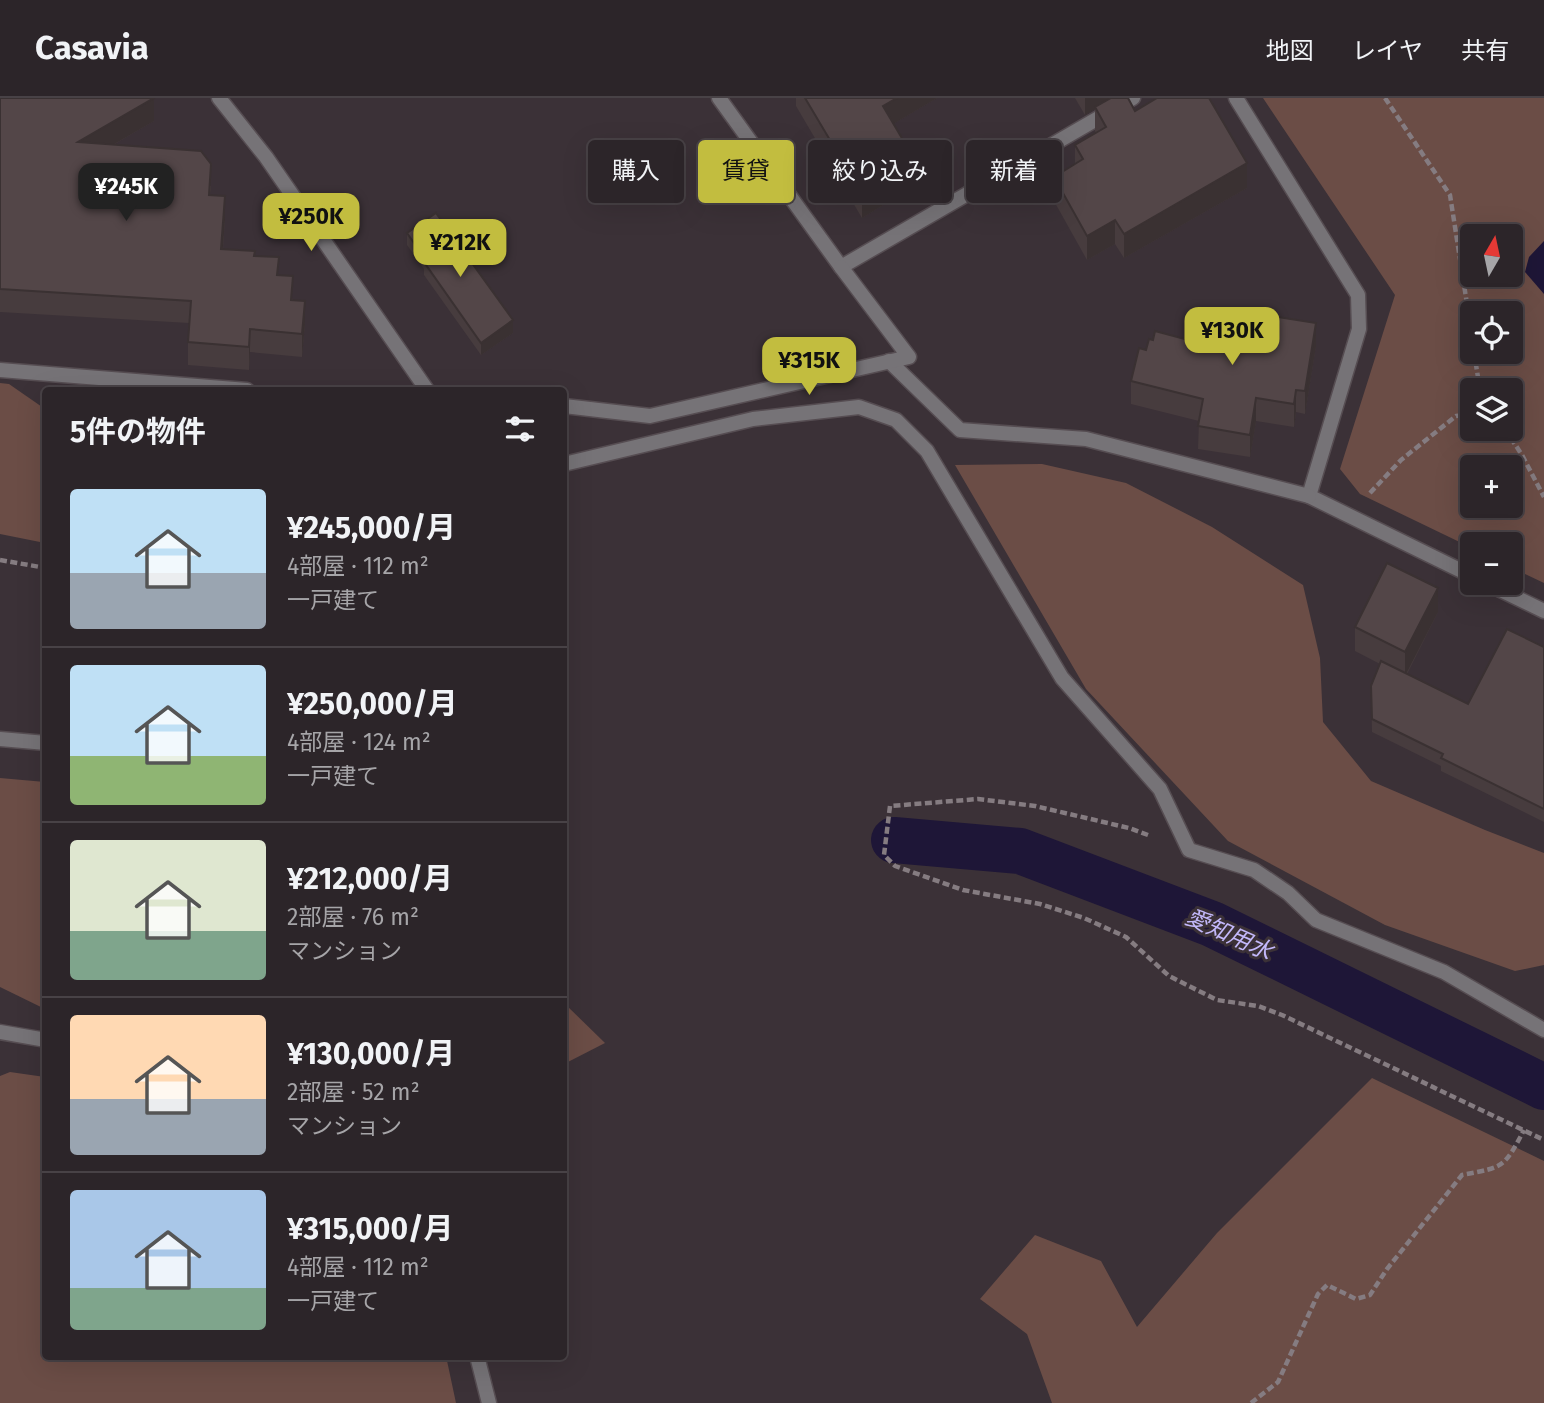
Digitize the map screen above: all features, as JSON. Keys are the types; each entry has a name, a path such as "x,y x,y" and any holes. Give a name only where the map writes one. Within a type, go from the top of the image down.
{"street":[{"path":"219,98 265,157 425,387"},
{"path":"567,406 650,415 909,357 719,98"},
{"path":"841,267 1133,98"},
{"path":"1236,98 1358,295 1359,329 1309,496"},
{"path":"889,361 960,430 1086,439 1309,496 1460,570"},
{"path":"0,370 210,387"},
{"path":"567,463 753,419 859,407 896,420 927,451 1062,678 1160,789 1189,850 1254,870 1288,893 1316,920 1444,972 1544,1030"},
{"path":"1511,595 1544,611"},
{"path":"0,740 42,743"},
{"path":"0,1032 42,1039"},
{"path":"478,1360 489,1403"}],"path":[{"path":"1385,98 1450,195 1467,301"},
{"path":"1356,519 1372,489 1401,460 1455,416 1460,415"},
{"path":"1513,441 1544,497"},
{"path":"0,560 42,567"},
{"path":"1189,850 1129,828 1035,806 978,799 890,806 884,855 894,866 963,890 1041,904 1084,918 1126,937 1169,976 1217,1000 1258,1006 1282,1015 1544,1140"},
{"path":"1251,1403 1279,1382 1318,1294 1327,1284 1356,1299 1370,1295 1387,1269 1462,1175 1496,1169 1508,1160 1524,1130"}],"shaded area":[{"path":"1263,98 1544,98 1544,583 1523,573 1523,532 1460,532 1460,542 1360,494 1340,469 1395,295"},
{"path":"1544,241 1544,294 1525,272 1529,257"},
{"path":"0,383 9,384 42,407 42,542 0,534"},
{"path":"1042,464 1126,483 1212,527 1303,585 1320,658 1323,722 1371,781 1544,853 1544,965 1515,971 1385,925 1228,841 1086,689 955,465"},
{"path":"0,778 42,782 42,1008 0,987"},
{"path":"567,1006 605,1043 567,1062"},
{"path":"10,1072 42,1077 42,1360 447,1360 456,1403 0,1403 0,1076"},
{"path":"1372,1078 1544,1161 1544,1403 1052,1403 1027,1334 980,1299 1035,1235 1101,1261 1137,1327 1217,1233"}],"building":[{"path":"0,98 154,98 78,142 201,151 211,164 209,195 225,196 221,249 255,251 254,256 279,257 277,275 293,276 291,300 305,301 302,334 250,329 249,347 188,342 191,301 0,289"},
{"path":"805,98 897,98 883,106 903,140 830,140"},
{"path":"1111,98 1128,98 1135,111 1157,98 1209,98 1247,163 1124,234 1115,220 1087,236 1062,191 1062,172 1083,159 1075,145 1106,127 1095,107"},
{"path":"436,213 513,320 481,343 407,233"},
{"path":"1228,309 1316,323 1305,391 1296,390 1294,404 1256,398 1250,435 1198,426 1203,399 1131,381 1139,348 1146,350 1155,331 1222,349"},
{"path":"1387,563 1438,588 1405,652 1355,627"},
{"path":"1507,629 1544,647 1544,809 1441,758 1443,754 1372,719 1371,686 1381,661 1468,704"}],"waterway":[{"name":"愛知用水","path":"894,840 1020,851 1212,924 1544,1087"}]}
